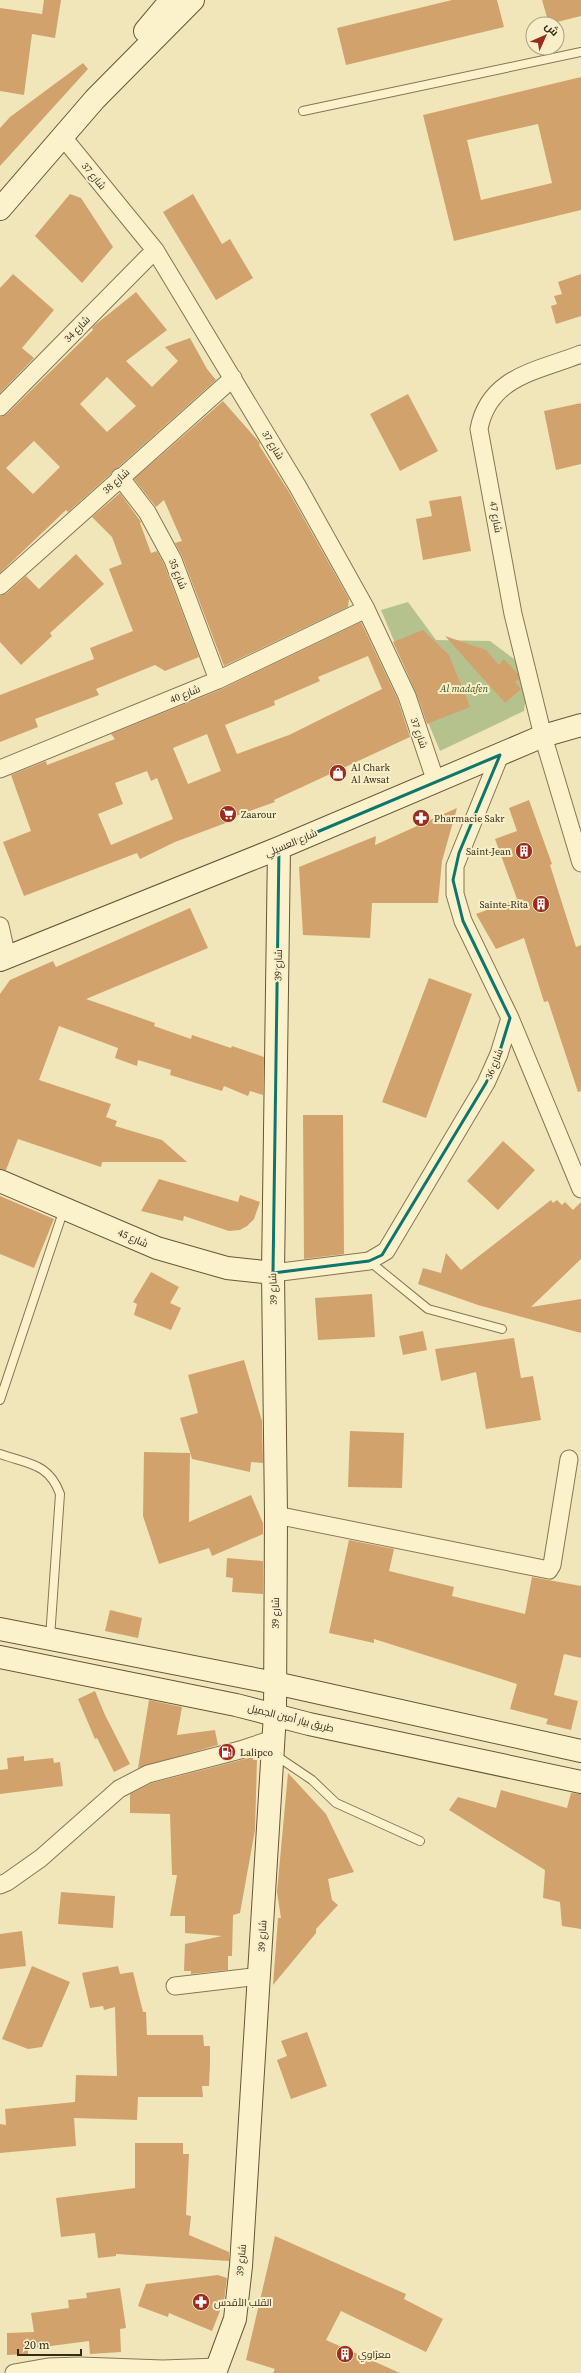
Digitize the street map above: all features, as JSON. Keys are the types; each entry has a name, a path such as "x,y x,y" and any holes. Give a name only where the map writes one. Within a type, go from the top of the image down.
{"street":[{"path":"95,99 137,40 171,0"},
{"path":"0,209 95,99 193,0"},
{"name":"شارع 37","path":"62,136 155,250 298,487 366,609 406,696 436,782"},
{"name":"شارع 34","path":"0,408 155,250"},
{"name":"شارع 47","path":"580,854 543,736 513,614 479,428 488,402 499,389 516,379 581,354"},
{"name":"شارع 38","path":"0,586 120,477 233,378"},
{"name":"شارع 35","path":"120,477 147,512 173,560 218,680"},
{"name":"شارع 40","path":"0,769 218,680 366,609"},
{"name":"شارع العسيلي","path":"4,958 279,848 543,736 581,725"},
{"path":"500,755 459,853 453,880 458,908 510,1018 581,1189"},
{"name":"شارع 39","path":"216,2370 235,2319 240,2272 260,1976 275,1714 276,1515 273,1274 279,848"},
{"path":"0,926 4,958"},
{"name":"شارع 36","path":"273,1274 369,1261 382,1255 390,1246 486,1083 499,1054 510,1018"},
{"name":"شارع 45","path":"0,1181 157,1248 226,1268 273,1274"},
{"path":"276,1515 549,1570 552,1565 569,1459"},
{"path":"0,1629 275,1683 581,1751"},
{"name":"طريق بيار أمين الجميل","path":"0,1657 275,1714 309,1724 581,1782"},
{"path":"0,1885 7,1882 41,1858 119,1790 134,1780 148,1774 240,1750 273,1746"},
{"path":"175,1986 260,1976"},
{"path":"14,2373 48,2367 72,2366 216,2370"}],"lane":[{"path":"303,111 581,52"},
{"path":"0,1400 65,1208"},
{"path":"369,1261 428,1309 502,1329"},
{"path":"0,1454 43,1468 55,1479 60,1494 50,1640"},
{"path":"273,1746 336,1803 420,1841"}],"highlighted area":[{"path":"500,755 459,853 453,880 463,921 510,1018 499,1054 486,1083 382,1255 369,1261 273,1273 279,848"}],"green space":[{"name":"Al madafen","path":"408,602 436,640 490,641 514,659 527,688 524,711 440,751 381,610"}],"building":[{"path":"44,0 61,0 55,38 32,34 24,95 0,91 0,8 42,14"},
{"path":"452,0 497,0 504,27 346,65 337,28"},
{"path":"542,0 581,0 581,16 565,20 565,16 547,16"},
{"path":"83,63 88,69 0,166 0,128 10,117"},
{"path":"581,77 581,210 454,241 423,115","holes":["538,124 552,183 481,200 467,140"]},
{"path":"70,194 81,198 113,247 82,283 35,236"},
{"path":"193,194 222,244 230,239 253,278 216,300 163,212"},
{"path":"13,274 54,310 22,348 34,358 0,393 0,288"},
{"path":"581,274 581,316 556,324 551,306 557,304 554,296 562,294 558,282"},
{"path":"136,292 167,330 126,361 152,387 178,361 165,347 190,338 207,369 216,380 68,512 66,510 0,573 0,417 7,414 93,330 92,328","holes":["107,377 136,406 107,432 80,404","34,441 60,467 33,494 6,468"]},
{"path":"408,394 438,451 400,471 370,414"},
{"path":"223,401 260,443 259,445 289,492 349,599 348,607 224,666 182,556 175,543 182,541 164,500 156,507 134,479"},
{"path":"581,403 581,464 556,470 544,411"},
{"path":"120,493 141,522 140,523 151,553 157,551 164,564 199,657 165,671 155,665 96,689 99,695 35,719 38,727 0,742 0,695 94,659 90,648 133,631 109,569 122,564 112,537 92,517"},
{"path":"461,496 471,551 423,560 416,519 432,516 429,501"},
{"path":"76,554 104,584 50,633 52,636 21,665 0,642 0,596 7,593 26,576 39,589"},
{"path":"361,622 398,700 410,737 274,800 275,802 230,818 231,821 175,842 140,859 137,853 24,896 3,842 31,831 11,775 46,761 47,765 115,739 111,734 222,689","holes":["368,656 382,689 289,735 237,754 225,725 275,705 274,701 320,681 318,677","207,734 221,771 188,784 173,748","147,771 151,781 157,778 173,819 111,845 98,814 123,804 115,783"]},
{"path":"423,630 449,655 470,707 427,724 416,692 393,642"},
{"path":"445,636 486,650 499,665 504,659 518,674 519,679 515,682 521,689 505,703"},
{"path":"529,800 552,864 550,865 576,947 581,945 581,1091 578,1092 548,1001 544,1002 524,938 496,949 476,914 517,899 495,839 517,831 509,808"},
{"path":"457,808 442,861 438,903 372,903 370,938 303,935 299,867 376,836 375,845"},
{"path":"190,908 208,948 86,999 155,1023 154,1026 191,1039 192,1035 264,1057 263,1095 250,1091 248,1096 224,1086 222,1091 170,1075 171,1070 138,1060 137,1066 115,1058 118,1048 59,1026 39,1080 111,1104 106,1117 117,1121 115,1126 162,1140 187,1162 102,1162 101,1167 18,1139 6,1170 0,1169 0,994 10,980 53,961 56,967"},
{"path":"429,978 472,994 426,1118 382,1102"},
{"path":"303,1115 343,1115 344,1254 304,1259"},
{"path":"503,1141 535,1170 498,1210 467,1181"},
{"path":"159,1179 238,1202 240,1195 260,1202 254,1219 247,1226 240,1230 229,1231 184,1216 183,1221 141,1211"},
{"path":"0,1196 54,1219 34,1268 0,1254"},
{"path":"551,1200 553,1203 557,1200 562,1205 565,1202 573,1210 581,1202 581,1259 531,1307 581,1299 581,1333 478,1305 418,1284 423,1268 441,1273 446,1253 461,1270"},
{"path":"151,1272 179,1287 170,1303 181,1308 171,1330 134,1315 137,1304 133,1302"},
{"path":"372,1294 375,1337 318,1340 315,1298"},
{"path":"423,1331 427,1350 403,1355 399,1336"},
{"path":"514,1338 521,1378 533,1376 541,1420 486,1429 476,1372 441,1381 435,1349"},
{"path":"244,1360 262,1421 263,1463 251,1462 250,1472 192,1459 180,1418 198,1413 188,1375"},
{"path":"350,1431 404,1433 402,1488 348,1487"},
{"path":"144,1452 190,1453 189,1522 251,1495 263,1523 263,1534 212,1556 209,1548 159,1564 143,1516"},
{"path":"349,1540 394,1549 389,1571 454,1587 452,1596 525,1614 532,1577 581,1586 581,1658 564,1654 554,1695 578,1701 571,1730 546,1724 548,1719 510,1709 517,1684 374,1639 374,1643 329,1633"},
{"path":"227,1558 263,1561 263,1594 232,1592 233,1578 226,1577"},
{"path":"110,1610 142,1618 138,1638 105,1631"},
{"path":"95,1691 105,1715 130,1764 114,1772 97,1738 95,1739 78,1699"},
{"path":"149,1700 182,1707 177,1735 215,1730 218,1745 138,1768"},
{"path":"24,1756 24,1761 53,1758 54,1763 60,1762 63,1786 0,1794 0,1770 8,1769 7,1758"},
{"path":"253,1757 253,1760 257,1760 255,1830 240,1913 233,1915 232,1956 228,1956 228,1970 191,1974 191,1971 184,1971 185,1944 222,1936 185,1933 185,1916 170,1916 177,1875 172,1875 170,1814 130,1813 130,1794 152,1783"},
{"path":"288,1773 326,1814 354,1872 328,1879 332,1900 338,1905 316,1929 316,1933 273,1985 278,1918 281,1918 277,1892"},
{"path":"501,1790 567,1808 571,1793 581,1794 581,1929 562,1926 560,1902 543,1898 545,1870 449,1810 458,1797 496,1808"},
{"path":"61,1892 115,1896 113,1928 58,1924"},
{"path":"22,1931 26,1966 0,1969 0,1934"},
{"path":"32,1966 70,1982 42,2047 28,2049 2,2039"},
{"path":"118,1966 120,1974 133,1972 143,2012 146,2012 147,2035 203,2035 204,2046 210,2046 210,2063 209,2086 202,2086 203,2097 138,2097 137,2120 74,2118 76,2146 0,2153 0,2124 6,2125 5,2109 75,2102 76,2075 117,2076 115,2007 104,2010 103,2006 90,2008 82,1973"},
{"path":"307,2032 327,2086 291,2099 277,2060 287,2056 281,2041"},
{"path":"135,2143 183,2143 183,2154 189,2154 186,2215 191,2216 189,2235 229,2252 229,2261 116,2254 116,2256 98,2258 95,2233 61,2237 56,2198 135,2188"},
{"path":"275,2236 406,2294 404,2299 443,2319 426,2352 341,2311 326,2340 400,2373 273,2373 275,2369 246,2360"},
{"path":"218,2275 227,2278 224,2301 212,2331 169,2313 168,2317 138,2306 146,2284"},
{"path":"120,2288 126,2328 120,2329 121,2352 90,2354 89,2341 28,2349 28,2354 7,2355 7,2333 34,2332 31,2313 69,2308 68,2300 87,2298 86,2293"}],"place":[{"name":"Al Chark Al Awsat","path":"338,773"},
{"name":"Zaarour","path":"228,814"},
{"name":"Pharmacie Sakr","path":"421,818"},
{"name":"Saint-Jean","path":"524,851"},
{"name":"Sainte-Rita","path":"541,904"},
{"name":"Lalipco","path":"227,1752"},
{"name":"القلب الأقدس","path":"201,2302"},
{"name":"معرّاوي","path":"345,2354"}]}
